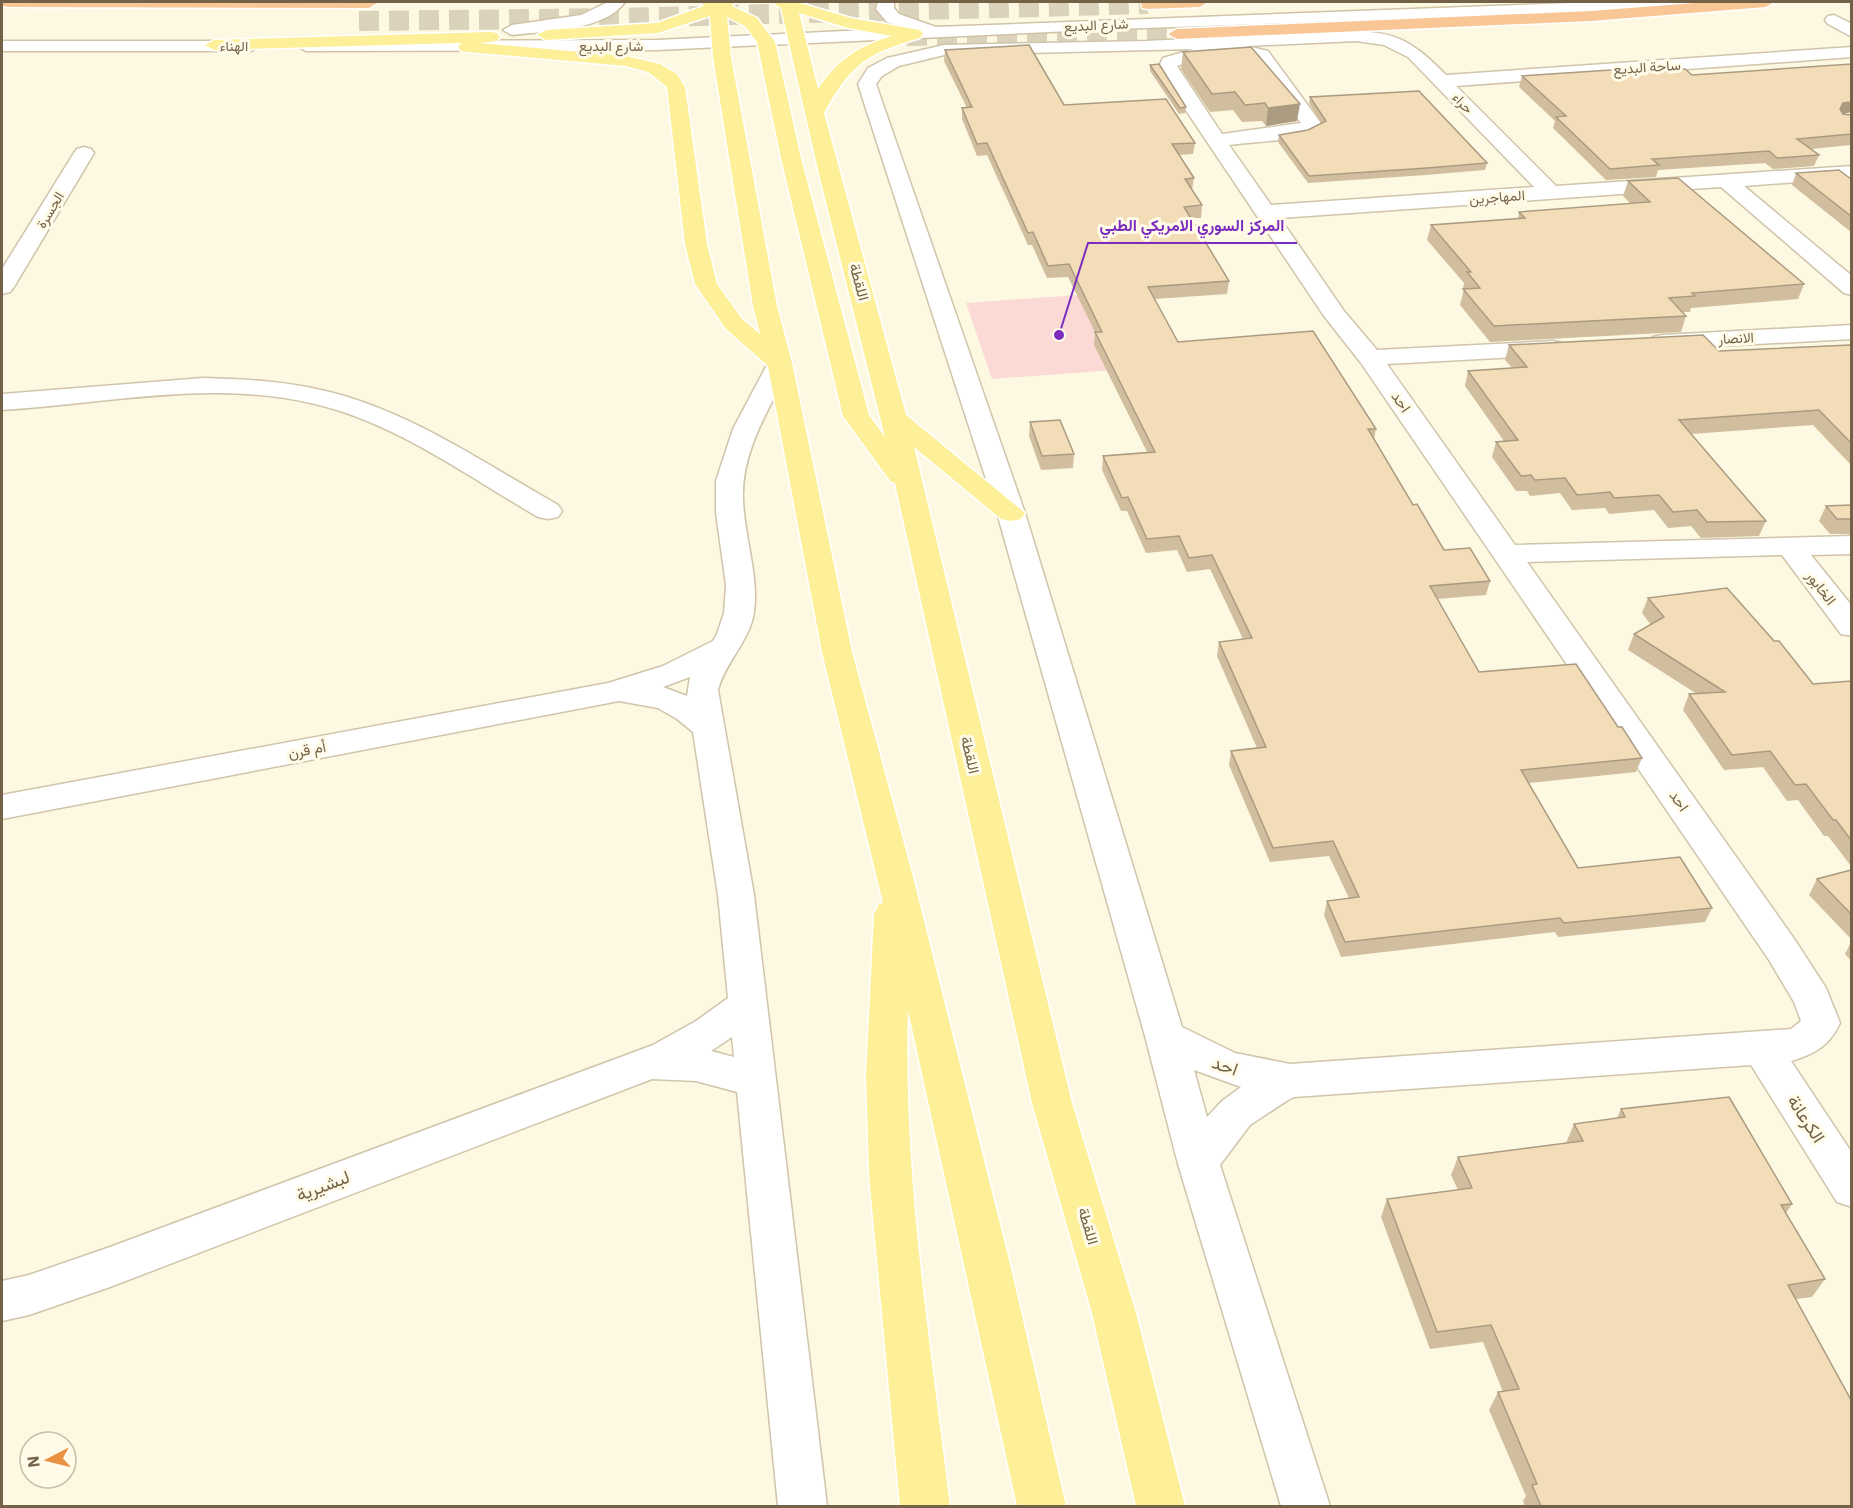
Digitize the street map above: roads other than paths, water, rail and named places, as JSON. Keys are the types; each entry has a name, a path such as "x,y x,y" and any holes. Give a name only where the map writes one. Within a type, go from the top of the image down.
{"highway":[{"path":"9,2 369,3"},
{"path":"1148,4 1200,2"},
{"path":"1426,12 1534,2"},
{"path":"1177,34 1591,16 1766,2"}],"main road":[{"path":"466,42 658,28 692,18 718,3"},
{"path":"718,3 751,22 766,42 791,158 856,416 906,483"},
{"path":"718,3 722,43 765,306 780,363 837,652 894,873 988,1264 1042,1506"},
{"path":"722,43 751,22 791,3 853,25 914,34"},
{"name":"اللقطة","path":"791,3 815,112 892,416 1052,1103 1114,1313 1161,1506"},
{"path":"815,112 839,70 856,56 914,34"},
{"path":"466,42 626,61 654,68 670,78 676,87 696,244 706,284 717,304 734,324 780,363"},
{"path":"892,416 1011,513"},
{"path":"894,873 886,1075 890,1175 926,1506"}],"street":[{"path":"466,42 592,17 608,11 617,2"},
{"path":"886,2 885,9 893,18 910,26 961,32"},
{"name":"شارع البديع","path":"466,42 766,42 1117,24 1725,2"},
{"path":"1083,11 1091,16 1117,24"},
{"path":"1834,20 1851,32"},
{"name":"شارع البديع","path":"1011,513 867,91 869,78 888,64 916,54 944,50 1146,46 1360,36"},
{"name":"حراء","path":"1360,36 1393,42 1414,53 1552,194"},
{"name":"الهناء","path":"2,46 466,42"},
{"name":"احد","path":"1165,1036 1223,1067 1256,1076 1290,1081 1801,1044 1813,1035 1821,1023 1812,999 1782,950 1508,554 1370,358 1336,316 1268,212 1217,140 1169,70 1169,62 1190,56 1241,51 1262,55 1314,126 1298,131 1217,140"},
{"name":"ساحة البديع","path":"1442,81 1851,52"},
{"name":"الجسرة","path":"6,275 84,153"},
{"name":"المهاجرين","path":"1268,212 1851,172"},
{"path":"1727,182 1851,288"},
{"name":"الانصار","path":"1640,343 1851,332"},
{"path":"1370,358 1581,346"},
{"path":"780,363 738,450 730,473 729,498 740,610 733,634 705,675 702,690 706,726 736,895 803,1506"},
{"path":"2,402 221,387 278,389 320,397 400,427 548,511"},
{"path":"1011,513 1165,1036 1199,1164 1305,1506"},
{"path":"1508,554 1851,545"},
{"name":"الخابور","path":"1791,548 1851,627"},
{"name":"أم قرن","path":"2,807 612,693 674,674 703,661 725,647"},
{"name":"أم قرن","path":"612,693 646,694 678,703 706,726"},
{"name":"لبشيرية","path":"2,1301 29,1295 110,1266 643,1065 689,1045 748,1004"},
{"name":"الكرعانة","path":"1761,1048 1851,1189"},
{"name":"لبشيرية","path":"643,1065 668,1063 715,1067 758,1083"},
{"name":"احد","path":"1199,1164 1214,1136 1234,1112 1260,1094 1290,1081"}],"tunnel":[{"path":"359,21 621,18 1148,4"},
{"path":"907,36 1177,34"}],"place":[{"name":"المركز السوري الامريكي الطبي","path":"1059,335"}]}
